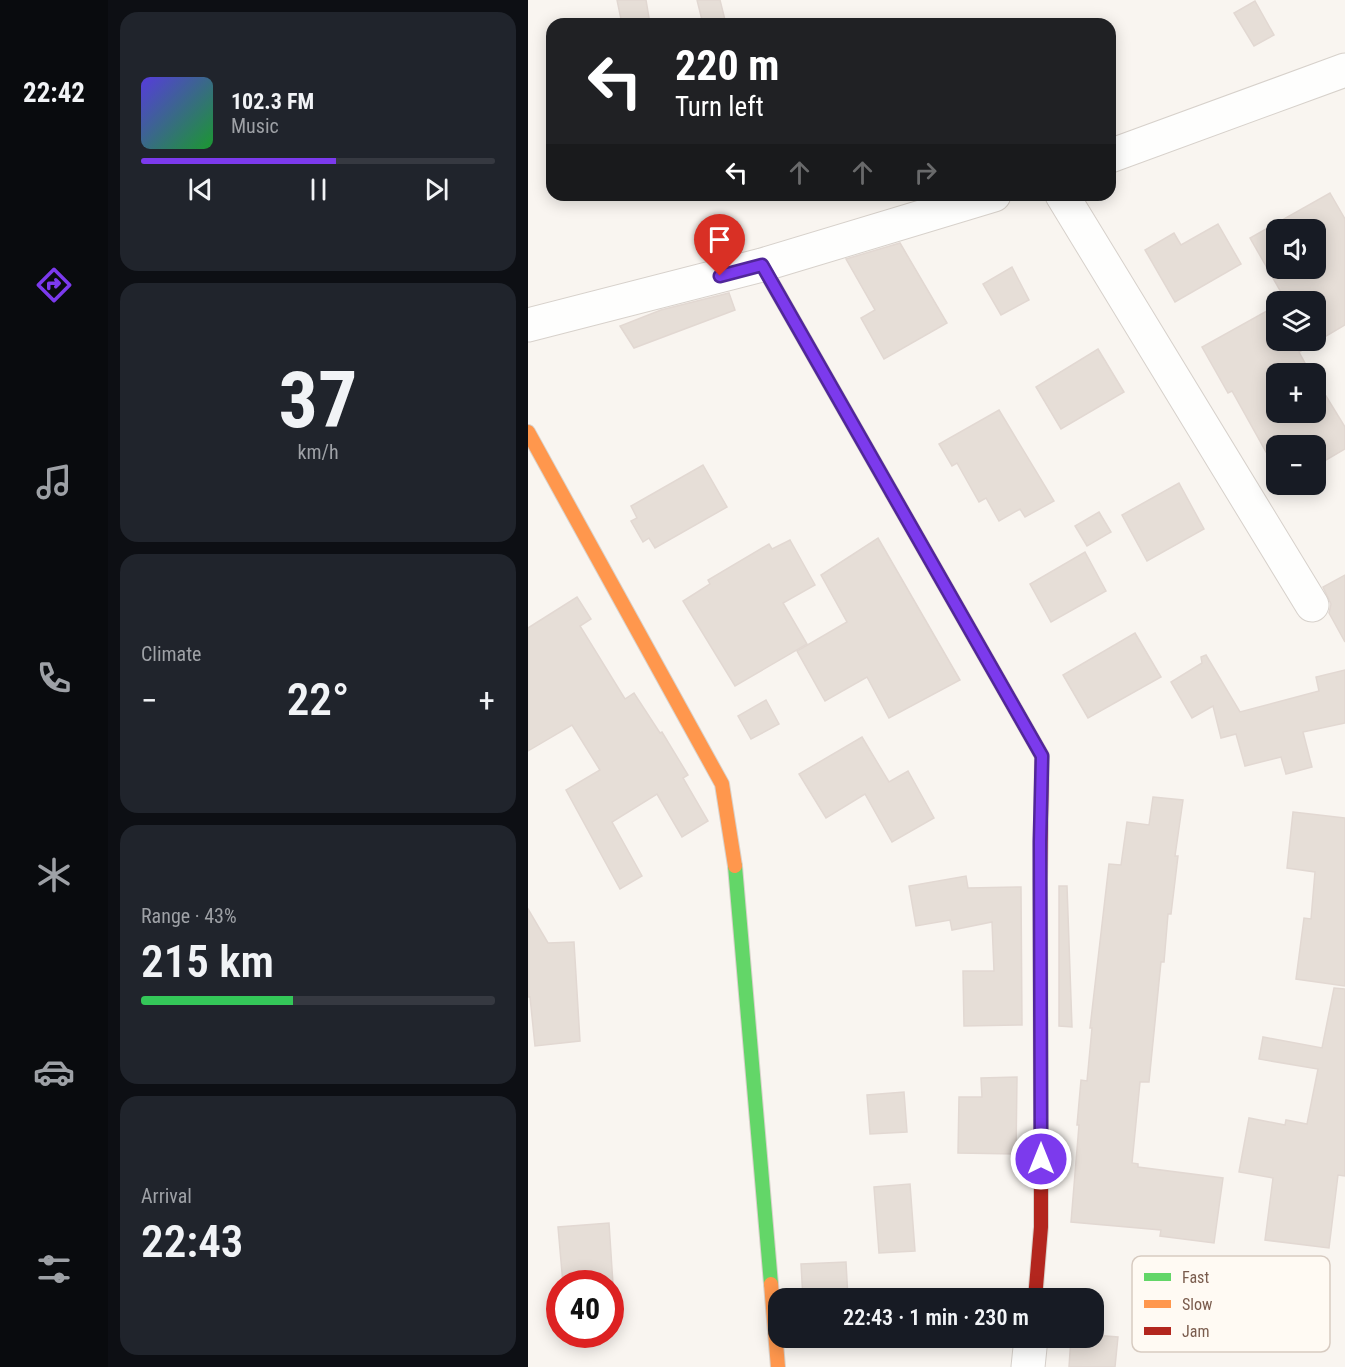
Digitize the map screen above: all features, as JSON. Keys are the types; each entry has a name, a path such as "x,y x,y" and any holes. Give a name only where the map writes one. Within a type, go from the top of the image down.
{"street":[{"path":"1116,154 1343,76"},
{"path":"528,325 762,265 974,201"},
{"path":"1066,201 1312,605"},
{"path":"762,265 1042,756 1040,842 1041,1227 1036,1288"},
{"path":"528,432 722,784 734,855 778,1367"},
{"path":"1028,1367 1030,1348"}],"building":[{"path":"617,0 646,0 649,18 621,18"},
{"path":"697,0 720,0 724,18 702,18"},
{"path":"1255,1 1274,35 1254,46 1234,13"},
{"path":"1330,193 1345,219 1345,325 1326,336 1326,291 1280,291 1273,279 1326,279 1326,219 1284,219"},
{"path":"1218,224 1241,264 1175,302 1145,250 1174,233 1181,245"},
{"path":"1266,229 1266,266 1250,238"},
{"path":"900,243 947,323 884,359 861,318 875,310 846,259"},
{"path":"1012,267 1029,300 1001,315 983,284"},
{"path":"729,293 735,310 634,348 620,326 661,310"},
{"path":"1266,312 1266,351 1301,351 1299,352 1305,363 1266,363 1266,423 1326,423 1326,396 1345,427 1345,449 1326,460 1326,435 1266,435 1266,452 1232,391 1228,393 1202,347"},
{"path":"1098,349 1124,392 1061,429 1036,387"},
{"path":"999,410 1054,501 1025,517 1020,509 999,521 986,498 979,502 957,463 952,466 939,444"},
{"path":"703,465 727,507 655,548 649,538 643,542 631,521 637,518 631,506"},
{"path":"1179,483 1204,529 1147,561 1122,515"},
{"path":"1099,512 1111,532 1087,546 1075,526"},
{"path":"878,538 960,680 889,718 867,677 825,701 797,651 847,622 821,575"},
{"path":"790,540 815,585 783,603 807,644 735,686 683,601 710,584 708,580 769,544 772,549"},
{"path":"1085,552 1106,591 1051,622 1030,584"},
{"path":"1345,575 1345,642 1329,613 1331,604 1323,587"},
{"path":"577,597 591,619 580,626 625,699 634,693 660,733 662,732 688,775 683,778 708,821 682,837 657,794 612,822 642,876 620,889 566,790 600,770 572,725 528,751 528,628"},
{"path":"1135,633 1161,677 1088,718 1063,675"},
{"path":"1206,655 1240,712 1319,691 1316,677 1345,670 1345,723 1303,732 1312,767 1286,774 1281,757 1245,766 1236,734 1221,738 1213,706 1192,718 1171,682 1202,663 1201,657"},
{"path":"766,700 779,724 751,739 738,716"},
{"path":"862,737 889,782 908,771 934,818 892,842 865,794 826,818 799,774"},
{"path":"1153,797 1183,800 1175,856 1178,856 1171,914 1168,914 1164,962 1161,962 1149,1082 1140,1082 1132,1163 1138,1164 1138,1167 1223,1178 1214,1243 1160,1236 1161,1230 1071,1222 1081,1080 1087,1081 1092,1028 1090,1028 1109,864 1121,865 1127,822 1149,825"},
{"path":"1293,812 1345,818 1345,986 1296,979 1304,918 1311,919 1315,872 1287,868"},
{"path":"966,876 968,888 1021,887 1022,1025 964,1026 963,971 994,971 992,922 952,930 950,920 916,926 909,886"},
{"path":"1059,886 1067,886 1072,1027 1059,1026"},
{"path":"528,909 548,943 574,942 580,1041 535,1046 530,997 528,997"},
{"path":"1334,988 1345,989 1345,1176 1338,1175 1329,1248 1265,1240 1273,1178 1239,1172 1249,1118 1285,1125 1286,1120 1307,1124 1318,1069 1259,1059 1263,1037 1322,1048"},
{"path":"1017,1077 1016,1154 958,1153 959,1097 982,1097 981,1078"},
{"path":"904,1092 907,1132 870,1134 867,1095"},
{"path":"910,1184 915,1251 879,1253 874,1187"},
{"path":"609,1223 612,1270 562,1270 558,1227"},
{"path":"846,1262 847,1288 802,1288 801,1264"},
{"path":"1104,1336 1118,1337 1115,1367 1069,1367 1070,1348 1104,1348"}],"traffic: fast":[{"path":"762,265 892,493"},
{"path":"735,866 771,1284"}],"traffic: slow":[{"path":"528,432 722,784 735,866"},
{"path":"1040,881 1041,1108"},
{"path":"771,1284 778,1367"}],"traffic: jam":[{"path":"892,493 1042,756 1040,881"},
{"path":"1036,1288 1041,1227 1041,1108"}],"route":[{"path":"720,276 762,265 1042,756 1041,1159"}]}
